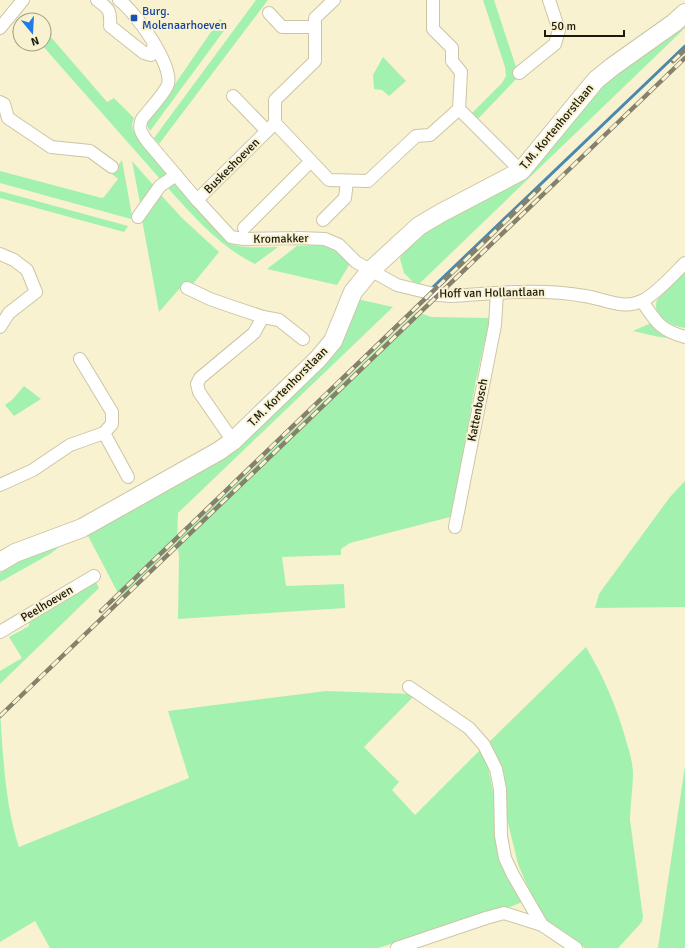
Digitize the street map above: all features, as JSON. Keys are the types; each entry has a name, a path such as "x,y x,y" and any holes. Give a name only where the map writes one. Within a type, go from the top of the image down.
{"street":[{"path":"0,28 23,0"},
{"path":"96,0 108,8 111,14 110,26 144,53 151,55 154,44"},
{"name":"Kromakker","path":"119,0 126,5 144,26 166,69 168,77 168,85 142,119 140,130 147,141 197,200 231,237 244,239 325,239 339,245 356,262 370,270"},
{"path":"271,127 275,100 315,61 315,18 334,0"},
{"path":"433,0 433,29 452,48 452,61 461,72 459,109 521,171"},
{"path":"519,73 555,44 559,30 548,0"},
{"path":"269,13 282,27 315,27"},
{"name":"T.M. Kortenhorstlaan","path":"0,562 15,553 82,528 219,451 233,441 318,359 334,341 353,292 370,270 419,226 521,171 596,80 612,67 660,34 685,13"},
{"name":"Buskeshoeven","path":"233,96 311,161 329,180 346,181 368,181 416,136 430,135 459,109"},
{"path":"0,102 4,104 8,118 51,147 90,151 112,168"},
{"name":"Buskeshoeven","path":"197,200 271,127"},
{"path":"244,228 311,161"},
{"path":"138,217 160,186 176,175"},
{"path":"323,220 345,198 346,181"},
{"path":"0,254 14,260 27,270 36,292 9,313 0,327"},
{"name":"Hoff van Hollantlaan","path":"370,270 397,286 438,295 452,296 544,292 586,296 616,304 628,305 642,301 652,294 685,263"},
{"path":"187,288 210,299 263,317 279,320 303,339"},
{"name":"Kattenbosch","path":"455,527 495,325 497,293"},
{"path":"642,301 653,318 662,328 673,334 685,336"},
{"path":"233,441 199,392 197,384 200,378 254,333 263,317"},
{"path":"0,484 33,470 70,445 104,433 112,424 112,412 80,359"},
{"path":"104,433 128,477"},
{"name":"Peelhoeven","path":"0,632 94,576"},
{"path":"409,687 469,728 484,746 496,770 500,789 501,836 505,858 512,875 542,925"},
{"path":"397,948 529,904"},
{"path":"504,913 542,925 576,948"}],"green space":[{"path":"256,0 268,0 159,144 154,138"},
{"path":"483,0 494,0 519,76 475,122 469,116 502,83 506,76 505,67"},
{"path":"220,19 225,23 226,28 150,131 147,125 149,118 166,97"},
{"path":"685,21 685,28 419,284 412,281 404,273 400,259 403,251 426,228 509,186 600,86"},
{"path":"52,38 107,102 114,98 134,118 132,124 133,130 168,175 161,180 48,52 52,52"},
{"path":"383,57 406,81 389,96 382,90 374,89 373,75"},
{"path":"122,160 132,216 131,219 0,183 0,171 102,198 118,179 112,174"},
{"path":"132,161 154,186 140,203"},
{"path":"174,183 228,243 246,247 278,247 255,264 242,257 208,230 167,187"},
{"path":"0,191 128,226 124,232 0,198"},
{"path":"161,195 182,218 219,252 188,290 181,287 159,312 141,214"},
{"path":"318,245 332,249 351,262 337,285 267,269 297,246"},
{"path":"685,272 685,328 674,325 664,319 657,311 656,306 657,300"},
{"path":"357,299 393,307 178,513 177,541 416,312 432,317 490,318 475,385 463,456 450,517 350,543 341,549 341,555 282,557 286,586 344,584 345,608 178,619 179,556 177,542 120,597 86,532 241,438"},
{"path":"651,323 678,339 659,337 633,331"},
{"path":"24,386 41,399 14,416 5,405 12,400"},
{"path":"685,481 685,607 595,608 599,594 670,497"},
{"path":"67,541 50,554 0,582 0,573 25,558"},
{"path":"94,578 99,588 0,684 0,671 22,658 9,637 29,626 29,621 60,603 60,599"},
{"path":"586,647 605,682 615,706 632,766 633,780 630,820 643,917 642,922 618,948 585,948 557,928 543,924 518,864 499,780 488,743"},
{"path":"326,691 415,695 364,747 399,782 392,790 415,815 480,750 487,762 504,846 525,901 505,909 378,948 50,948 35,921 0,942 0,711 8,797 14,831 19,847 189,778 168,711"},
{"path":"685,766 685,948 658,948"}],"waterway":[{"path":"432,288 685,46"}],"railway":[{"path":"673,61 685,50"},
{"path":"0,716 685,58"},
{"path":"101,611 539,189"}],"place":[{"name":"Burg. Molenaarhoeven","path":"134,18"}]}
